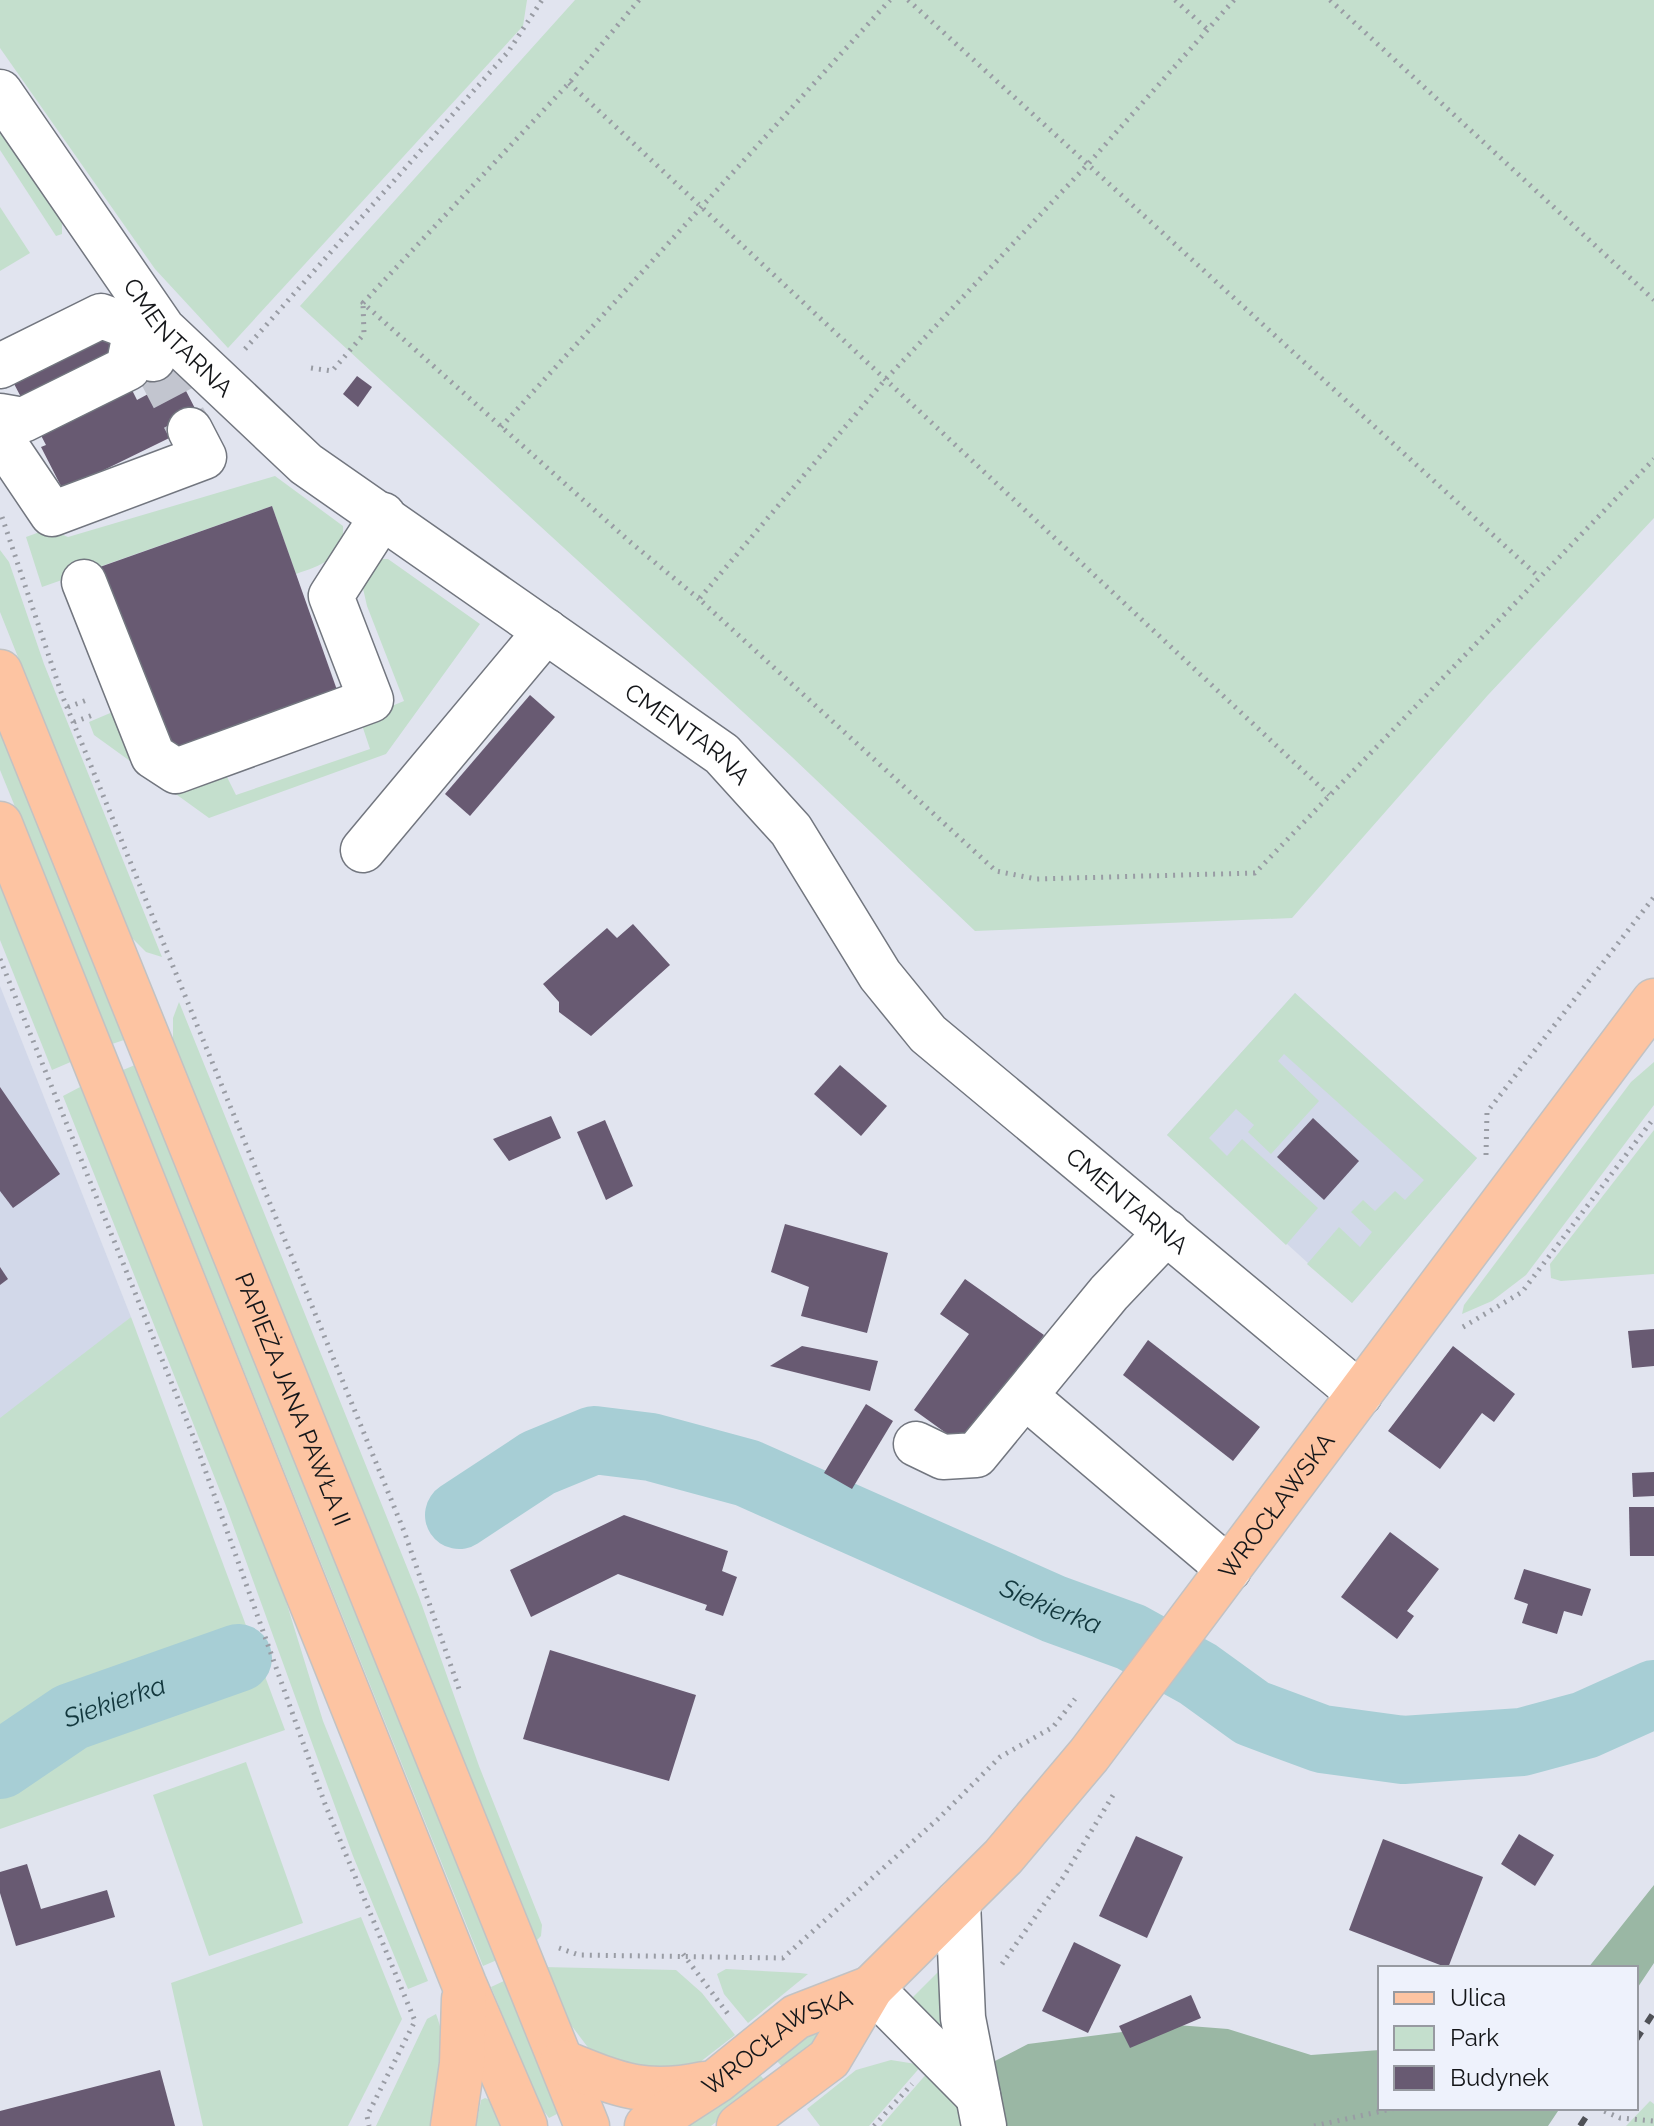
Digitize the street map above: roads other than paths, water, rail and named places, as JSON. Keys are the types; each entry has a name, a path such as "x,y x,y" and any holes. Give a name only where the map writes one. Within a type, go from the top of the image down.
{"main road":[{"name":"PAPIEŻA JANA PAWŁA II","path":"0,672 587,2126"},
{"path":"0,824 464,1984 525,2126"},
{"name":"WROCŁAWSKA","path":"739,2126 829,2059 871,1988 1003,1857 1141,1688 1654,1001"},
{"path":"453,2126 462,2064 464,1984"},
{"name":"WROCŁAWSKA","path":"647,2126 718,2080 796,2017 871,1988"},
{"path":"562,2062 622,2086 667,2092 718,2080"}],"street":[{"name":"CMENTARNA","path":"0,92 148,336 217,380 306,464 722,754 791,830 906,1011 928,1034 1360,1394"},
{"path":"0,366 101,316 148,336"},
{"path":"0,402 148,336"},
{"path":"0,416 23,420 128,368 148,336"},
{"path":"0,437 52,514 204,457 190,430"},
{"path":"84,582 153,756 176,771 371,700 331,596 383,515"},
{"path":"363,850 546,631"},
{"path":"916,1444 943,1457 976,1455 1109,1293 1167,1232"},
{"path":"1026,1397 1229,1569"},
{"path":"958,1902 963,2018 981,2111"},
{"path":"871,1988 936,2056 981,2111"}],"waterway":[{"name":"Siekierka","path":"459,1515 538,1463 594,1440 651,1447 747,1473 1054,1609 1131,1637 1198,1674 1252,1713 1322,1739 1403,1750 1522,1742 1585,1725 1654,1694"},
{"name":"Siekierka","path":"0,1765 71,1717 238,1658"}],"tunnel":[{"path":"153,359 190,430"}],"railway":[{"path":"1638,2037 1654,2012"},
{"path":"1580,2126 1591,2110"}]}
